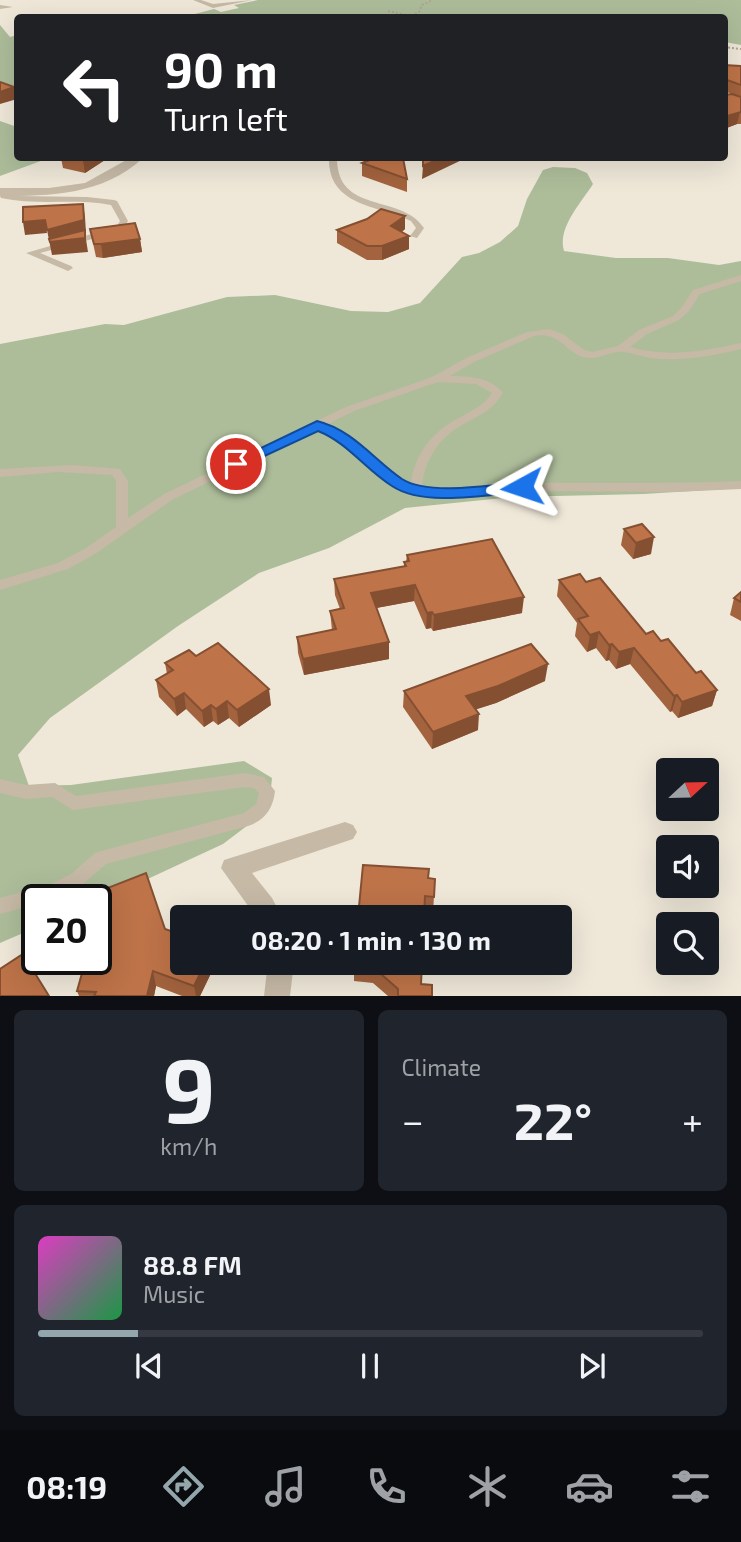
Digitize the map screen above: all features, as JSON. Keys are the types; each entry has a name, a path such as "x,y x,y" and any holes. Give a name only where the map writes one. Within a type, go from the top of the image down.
{"street":[{"path":"4,192 49,192 88,186 132,161"},
{"path":"262,905 233,868 345,832"},
{"path":"277,996 279,975"}],"lane":[{"path":"197,0 213,6 249,0"},
{"path":"0,8 10,7"},
{"path":"333,161 332,166 337,180 350,195 414,219 419,228 414,236"},
{"path":"367,161 393,161"},
{"path":"4,192 4,196 18,200 99,199 114,203 124,222 118,229 30,253 68,268"},
{"path":"0,585 63,566 168,497 361,405 436,379 470,360 545,331 559,336 581,353 592,355 622,348 643,332 676,318 685,310 696,292 741,278"},
{"path":"622,348 652,356 674,356 741,346"},
{"path":"416,490 416,476 424,455 438,436 481,411 494,401 499,393 494,387 482,382 436,379"},
{"path":"317,425 342,435 399,484 416,490 443,493 534,487 674,488 741,485"},
{"path":"0,474 47,467 81,467 116,472 122,481 122,526"},
{"path":"0,786 26,792 55,790 73,803 245,780 258,782 267,791 261,812 248,819 101,858 77,879 55,891 0,906"}],"path":[{"path":"415,14 422,5 433,0"},
{"path":"388,11 402,14"}],"green space":[{"path":"258,0 741,0 741,45 728,43 728,14 195,14 214,9 221,12 239,8 234,5"},
{"path":"0,25 10,37 14,36 14,93 0,90"},
{"path":"0,121 14,126 14,161 41,161 0,176"},
{"path":"553,167 575,168 587,173 593,184 567,225 564,251 616,258 668,258 719,265 741,261 741,488 644,494 512,497 405,508 329,548 259,573 178,626 50,718 18,755 29,786 71,785 244,761 272,778 269,809 223,844 112,896 112,884 21,884 21,934 0,943 0,344 105,324 124,325 227,297 275,295 351,311 388,312 420,303 462,257 479,253 500,242 518,226 527,199 543,170"}],"building":[{"path":"728,65 741,66 741,85 728,80"},
{"path":"0,82 14,87 0,92"},
{"path":"728,94 741,97 741,112 728,116"},
{"path":"404,161 407,179 362,163"},
{"path":"83,204 84,220 47,230 45,220 23,222 23,207"},
{"path":"381,209 405,216 391,226 409,236 382,246 367,246 337,230 367,219"},
{"path":"135,223 140,239 94,244 90,229"},
{"path":"85,230 85,238 50,242 49,239"},
{"path":"642,524 654,537 636,543 624,529"},
{"path":"492,539 524,597 434,615 432,612 427,613 415,585 371,593 389,642 303,659 297,637 336,629 330,611 344,608 334,579 406,566 404,562 409,561 407,555"},
{"path":"580,574 586,582 600,578 646,634 653,631 661,641 668,639 696,673 701,671 717,690 682,702 634,648 619,652 612,644 609,645 599,632 590,635 578,619 588,616 559,580"},
{"path":"741,592 741,602 734,598"},
{"path":"218,643 269,689 237,710 227,701 216,709 211,705 202,711 184,693 174,699 156,680 173,670 165,663 189,650 196,656"},
{"path":"531,644 548,664 498,686 466,696 479,714 433,732 404,691"},
{"path":"363,865 429,869 428,878 435,879 434,897 425,896 425,905 359,905"},
{"path":"146,873 165,929 170,931 170,975 200,975 194,986 153,971 147,996 94,996 96,992 77,991 82,975 112,975 112,886"},
{"path":"21,955 21,975 36,975 49,996 0,996 0,969"},
{"path":"382,975 421,975 421,984 432,985 432,996 398,996 398,989"}],"route":[{"path":"236,464 317,425 342,435 399,484 416,490 443,493 522,487"}]}
